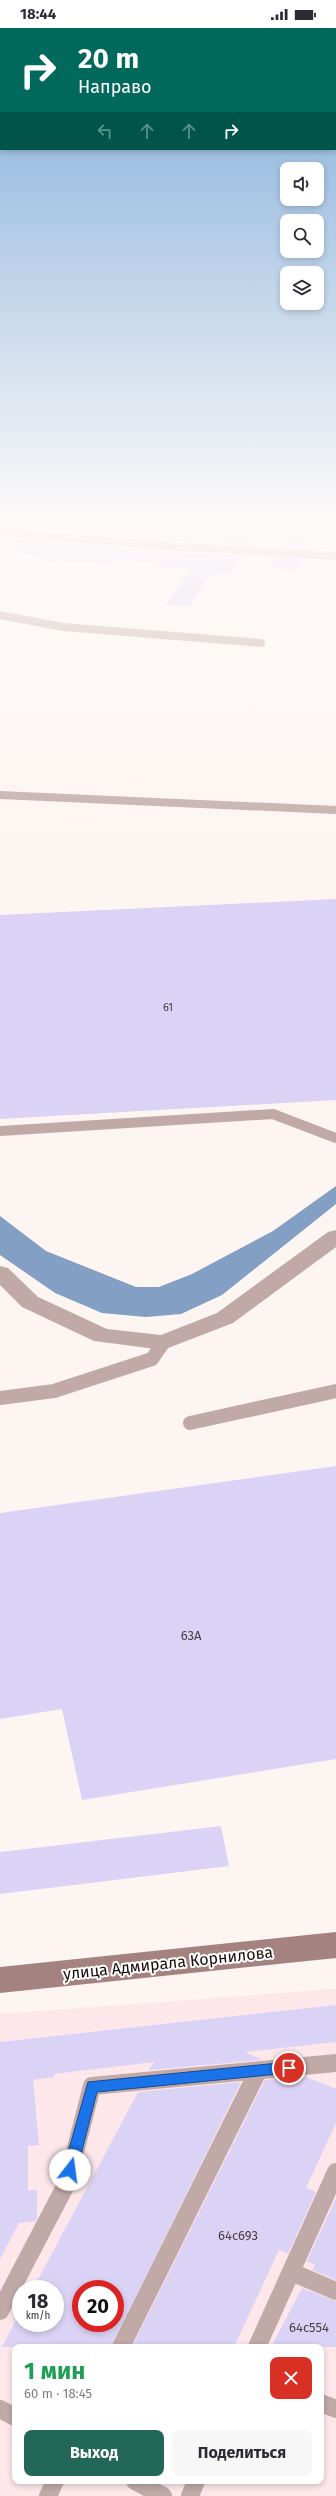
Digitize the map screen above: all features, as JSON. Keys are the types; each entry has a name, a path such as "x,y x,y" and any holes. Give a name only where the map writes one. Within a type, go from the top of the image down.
{"main road":[{"name":"улица Адмирала Корнилова","path":"0,1980 336,1945"}],"street":[{"path":"0,1273 30,1302 102,1336 163,1343 225,1318 336,1237"}],"lane":[{"path":"152,634 261,643"},
{"path":"0,795 336,810"},
{"path":"0,1130 273,1114 336,1138"},
{"path":"0,1398 54,1391 152,1359 163,1343"},
{"path":"190,1423 336,1391"},
{"path":"0,2311 66,2183 92,2086 336,2063"},
{"path":"122,2344 258,2070"},
{"path":"258,2344 335,2177"},
{"path":"291,2272 336,2291"},
{"path":"324,2404 336,2410"},
{"path":"0,2409 12,2415"},
{"path":"48,2496 54,2484"},
{"path":"141,2484 163,2496"},
{"path":"190,2496 195,2484"}],"shaded area":[{"path":"336,1989 336,2496 0,2496 0,2014"}],"water":[{"path":"336,1186 336,1204 222,1295 181,1314 146,1317 102,1313 55,1293 0,1255 0,1216 46,1251 136,1287 159,1287 192,1274 273,1231"}],"building":[{"path":"336,899 336,1100 0,1119 0,915"},
{"path":"336,1466 336,1759 82,1800 62,1709 0,1719 0,1513"},
{"path":"221,1826 229,1866 0,1894 0,1852"},
{"path":"336,2005 336,2042 245,2052 263,2060 149,2070 154,2062 54,2074 54,2077 33,2080 39,2145 28,2146 28,2190 37,2190 37,2218 36,2221 19,2223 0,2259 0,2042"},
{"path":"304,2076 336,2089 336,2123 306,2188 316,2192 288,2254 279,2250 235,2344 133,2344 265,2080"},
{"path":"241,2082 124,2320 124,2280 72,2280 72,2332 118,2332 112,2344 12,2344 12,2347 2,2347 12,2328 12,2332 64,2332 64,2280 38,2280 138,2092"},
{"path":"335,2200 336,2280 312,2270 315,2265 307,2261"},
{"path":"302,2288 336,2301 336,2347 324,2347 324,2344 273,2344"}],"route":[{"path":"70,2170 92,2086 289,2068"}]}
